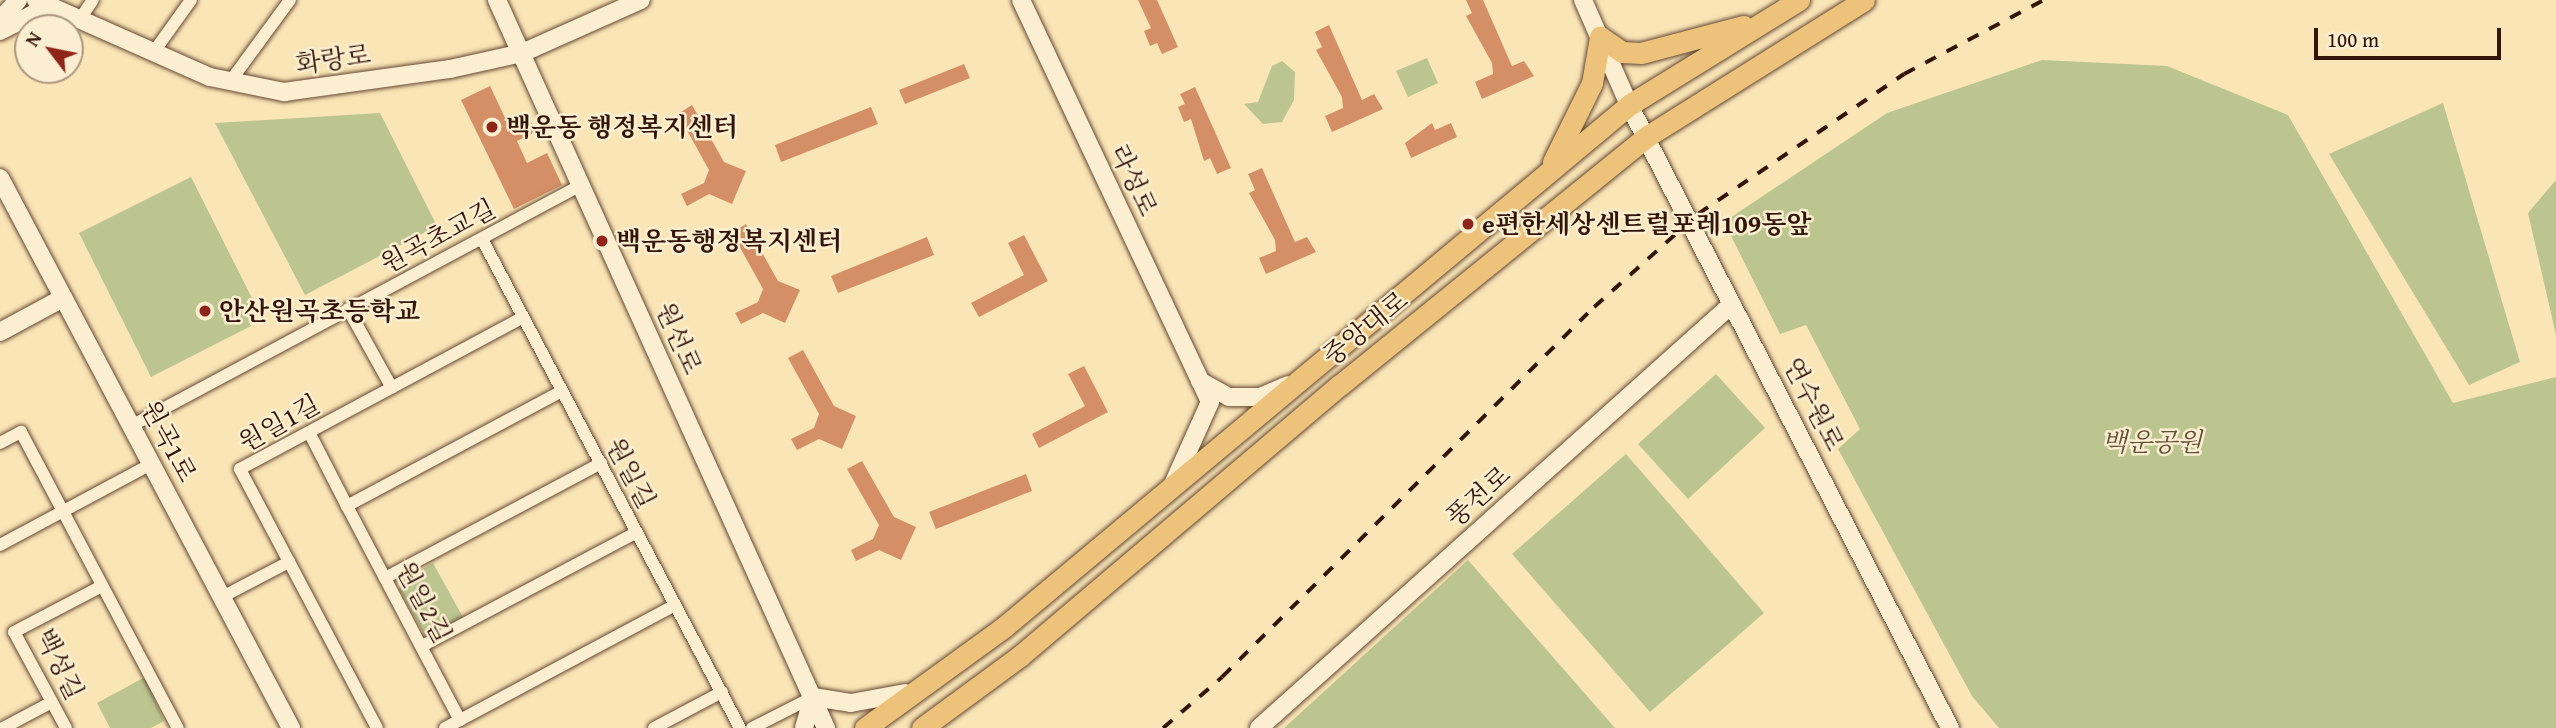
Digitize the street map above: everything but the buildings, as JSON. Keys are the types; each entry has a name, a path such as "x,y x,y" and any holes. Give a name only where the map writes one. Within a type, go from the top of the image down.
{"main road":[{"path":"865,728 1004,627 1173,483 1629,105 1799,0"},
{"name":"중앙대로","path":"922,728 1020,656 1340,385 1646,137 1864,0"},
{"path":"1545,175 1587,95 1600,37 1622,52 1641,53 1772,17"}],"street":[{"path":"0,20 18,0"},
{"path":"153,53 191,0"},
{"path":"229,83 290,0"},
{"name":"원선로","path":"497,0 826,728"},
{"name":"화랑로","path":"84,21 153,53 229,83 284,92 450,69 522,53 641,0"},
{"name":"라성로","path":"1021,0 1210,402 1173,483"},
{"name":"연수원로","path":"1583,0 1629,105 1950,728"},
{"path":"0,31 42,3"},
{"name":"화랑로","path":"42,3 67,14"},
{"name":"원곡1로","path":"0,178 291,728"},
{"name":"원곡초교길","path":"131,426 580,185"},
{"name":"원일길","path":"482,239 740,728"},
{"path":"0,332 63,298"},
{"name":"풍전로","path":"1259,728 1732,304"},
{"path":"348,309 392,388"},
{"name":"원일1길","path":"377,728 240,469 523,317"},
{"path":"1200,381 1229,397 1260,397 1296,382"},
{"path":"347,506 562,391"},
{"path":"0,443 21,432 174,727"},
{"name":"원일2길","path":"309,432 460,720"},
{"path":"385,578 601,463"},
{"path":"0,545 151,464"},
{"path":"422,646 637,532"},
{"path":"222,597 289,562"},
{"name":"백성길","path":"66,728 14,632 103,586"},
{"path":"444,728 675,605"},
{"path":"752,728 813,697 851,703 884,701 925,685"},
{"path":"654,728 722,692"},
{"path":"804,728 813,697"},
{"path":"4,728 52,702"}],"green space":[{"path":"1427,58 1438,83 1408,97 1396,71"},
{"name":"백운공원","path":"2042,60 2167,66 2288,115 2453,403 2556,377 2556,728 1999,728 1972,696 1838,449 1860,429 1806,325 1780,334 1724,222 1887,113"},
{"path":"1282,61 1295,72 1294,100 1282,122 1263,124 1244,104 1258,102 1272,66"},
{"path":"2443,103 2520,362 2469,385 2329,154"},
{"path":"380,113 437,226 305,295 215,123"},
{"path":"191,177 257,308 251,326 151,377 79,233"},
{"path":"2556,180 2556,335 2528,213"},
{"path":"1716,374 1765,428 1688,499 1638,444"},
{"path":"1626,454 1764,613 1650,712 1512,554"},
{"path":"1468,560 1615,728 1284,728"},
{"path":"433,563 464,619 431,636 424,634 399,589 401,581"},
{"path":"145,677 164,721 151,728 110,728 97,703"}],"railway":[{"path":"1163,728 1222,677 1594,307 1698,214 1904,74 2044,0"}],"place":[{"name":"백운동 행정복지센터","path":"492,127"},
{"name":"e편한세상센트럴포레109동앞","path":"1468,224"},
{"name":"백운동행정복지센터","path":"602,241"},
{"name":"안산원곡초등학교","path":"205,311"}]}
